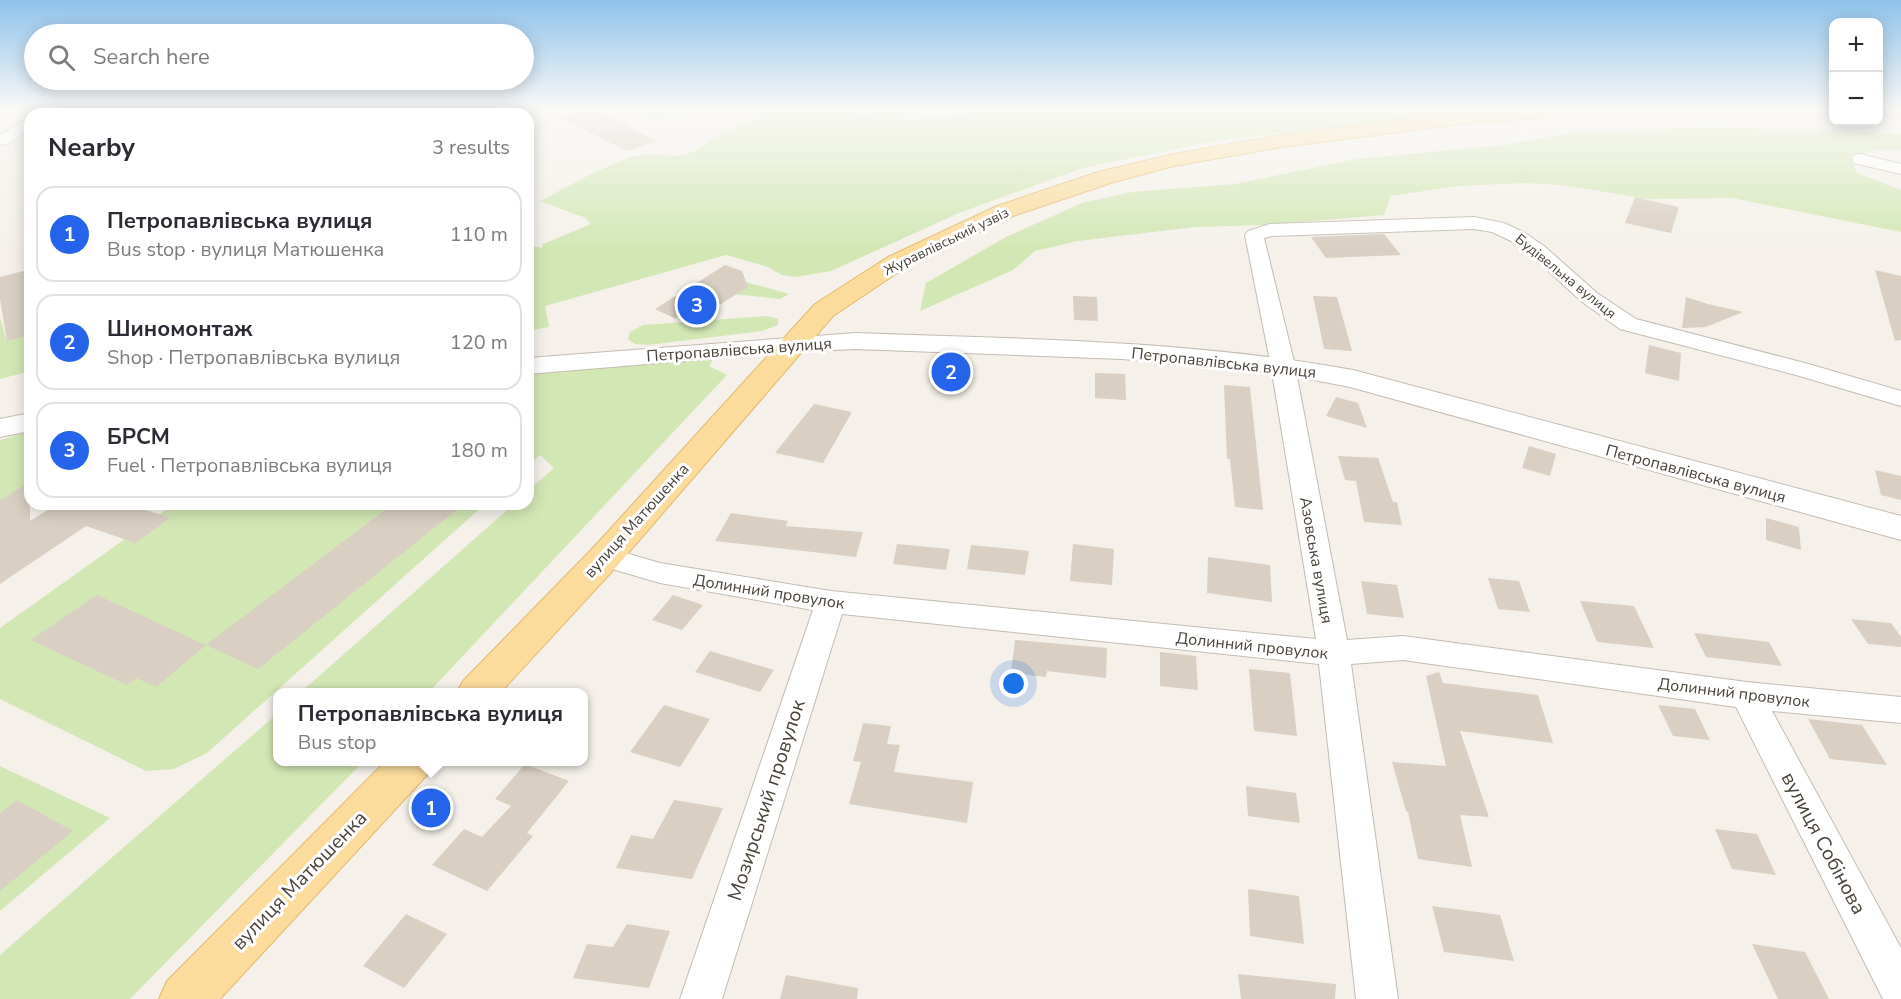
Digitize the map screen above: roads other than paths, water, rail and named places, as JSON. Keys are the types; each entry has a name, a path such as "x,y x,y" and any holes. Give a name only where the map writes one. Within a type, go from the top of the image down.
{"main road":[{"name":"Журавлівський узвіз","path":"792,344 824,310 897,262 1005,211 1106,177 1202,155"},
{"name":"вулиця Матюшенка","path":"482,688 605,557 792,344"},
{"name":"вулиця Матюшенка","path":"185,999 408,766"}],"street":[{"path":"1860,159 1901,169"},
{"name":"Будівельна вулиця","path":"1259,232 1474,223 1495,225 1520,237 1607,312 1628,324 1803,370 1901,399"},
{"name":"Азовська вулиця","path":"1259,232 1254,238 1283,366 1334,653 1377,999"},
{"name":"Петропавлівська вулиця","path":"534,366 792,344 864,341 1122,351 1283,366 1353,379 1901,528"},
{"path":"0,428 24,423"},
{"name":"Долинний провулок","path":"605,557 660,573 831,602 1334,653 1403,648 1747,695 1901,710"},
{"name":"Мозирський провулок","path":"701,999 831,602"},
{"name":"вулиця Собінова","path":"1747,695 1901,990"}],"place":[{"name":"БРСМ","path":"697,305"},
{"name":"Шиномонтаж","path":"951,372"},
{"name":"Петропавлівська вулиця","path":"431,808"}]}
